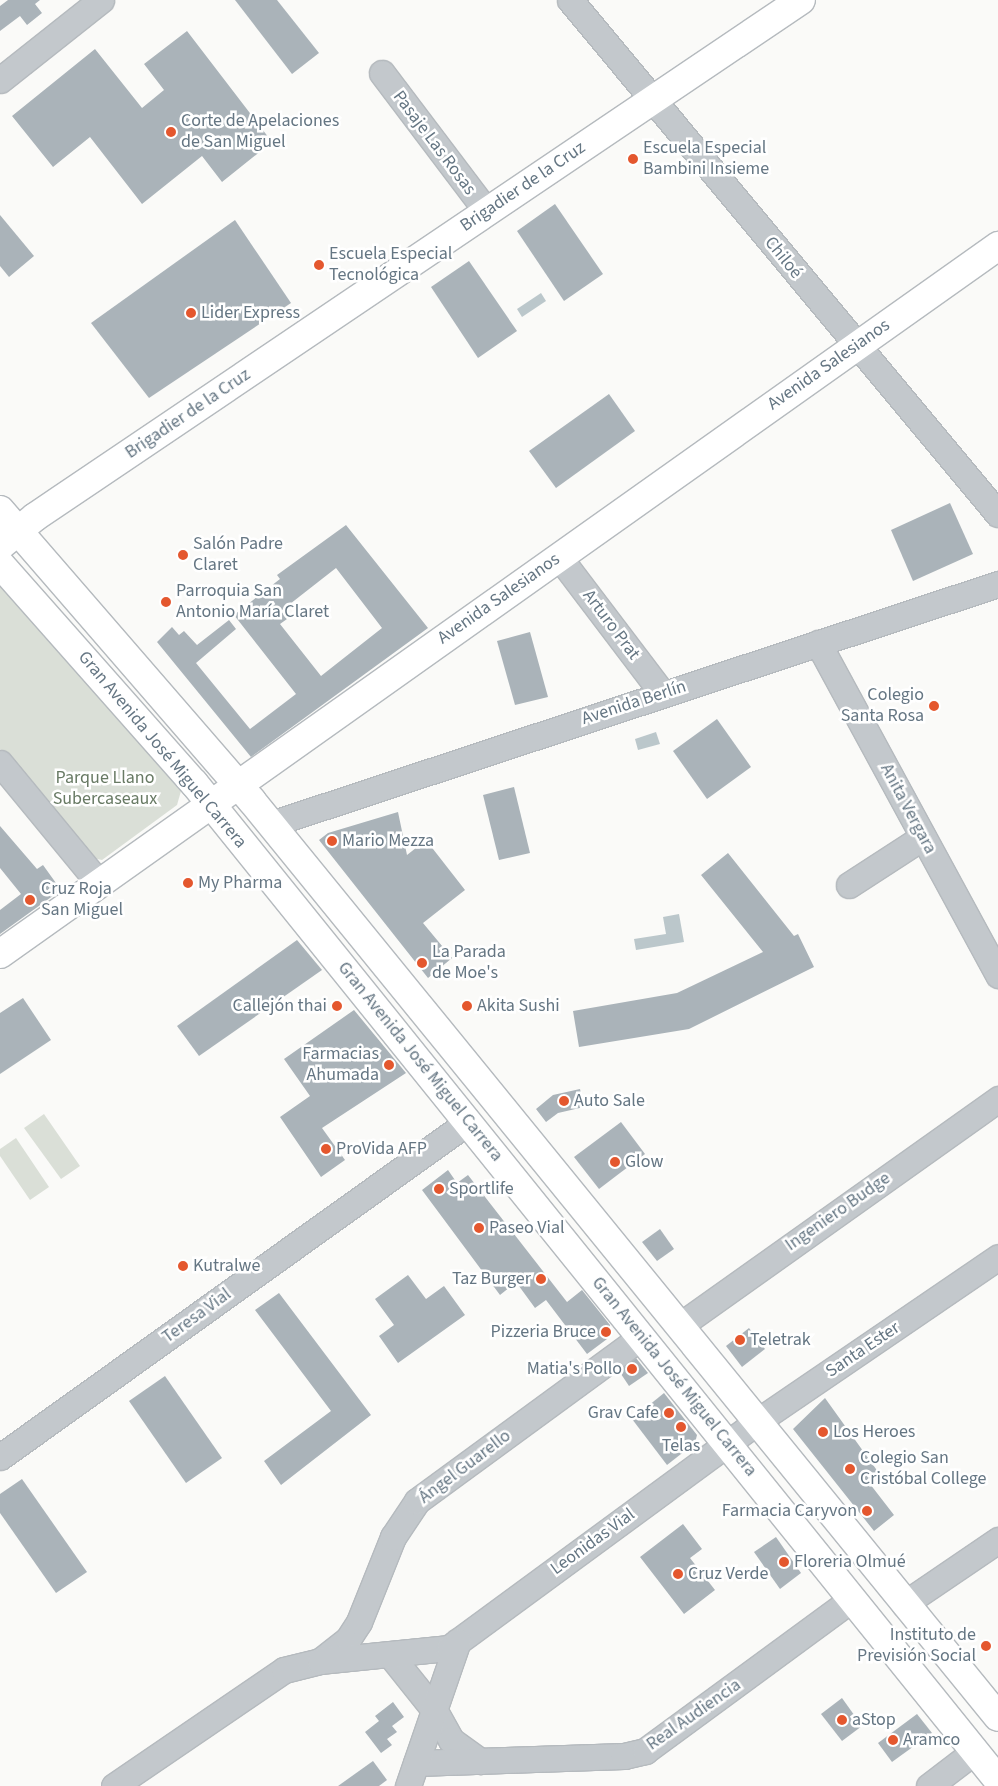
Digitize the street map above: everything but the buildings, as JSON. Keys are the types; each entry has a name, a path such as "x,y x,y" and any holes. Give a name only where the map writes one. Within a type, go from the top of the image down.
{"main road":[{"name":"Brigadier de la Cruz","path":"6,528 487,212 801,0"},
{"name":"Avenida Salesianos","path":"0,954 998,246"},
{"name":"Gran Avenida José Miguel Carrera","path":"6,528 238,784 755,1423 998,1717"},
{"name":"Gran Avenida José Miguel Carrera","path":"0,564 210,805 998,1780"},
{"path":"468,1122 510,1121"}],"street":[{"name":"Chiloé","path":"570,0 855,347 998,514"},
{"path":"0,80 92,3"},
{"name":"Pasaje Las Rosas","path":"382,73 487,212"},
{"name":"Arturo Prat","path":"559,557 663,694"},
{"name":"Avenida Berlín","path":"271,824 998,584"},
{"name":"Anita Vergara","path":"818,642 998,975"},
{"path":"0,763 99,883"},
{"path":"849,885 923,837"},
{"name":"Ingeniero Budge","path":"678,1326 998,1098"},
{"name":"Teresa Vial","path":"0,1457 468,1122"},
{"name":"Santa Ester","path":"728,1444 755,1423 998,1257"},
{"name":"Ángel Guarello","path":"320,1661 348,1639 360,1622 394,1537 417,1502 641,1337"},
{"name":"Leonidas Vial","path":"391,1656 441,1651 458,1641 728,1444"},
{"path":"904,1604 998,1540"},
{"name":"Real Audiencia","path":"416,1763 624,1756 645,1751 852,1599"},
{"name":"Leonidas Vial","path":"416,1763 435,1711 448,1661 458,1641"},
{"path":"391,1656 435,1711 451,1740 480,1761"},
{"name":"Ángel Guarello","path":"114,1786 264,1681 320,1661 391,1656"},
{"path":"929,1786 975,1751"},
{"path":"408,1786 416,1763"}],"green space":[{"name":"Parque Llano Subercaseaux","path":"0,578 181,791 177,805 102,860 88,857 0,749"},
{"path":"44,1114 80,1166 61,1179 24,1128"},
{"path":"16,1138 49,1187 30,1200 0,1156 0,1149"}],"shaded area":[{"path":"541,293 546,301 522,317 517,309"},
{"path":"656,732 660,744 638,750 635,739"},
{"path":"679,914 684,942 636,950 634,939 666,934 663,917"}],"place":[{"name":"Corte de Apelaciones de San Miguel","path":"171,132"},
{"name":"Escuela Especial Bambini Insieme","path":"633,159"},
{"name":"Escuela Especial Tecnológica","path":"319,265"},
{"name":"Lider Express","path":"191,313"},
{"name":"Salón Padre Claret","path":"183,555"},
{"name":"Parroquia San Antonio María Claret","path":"166,602"},
{"name":"Colegio Santa Rosa","path":"934,706"},
{"name":"Mario Mezza","path":"332,841"},
{"name":"My Pharma","path":"188,883"},
{"name":"Cruz Roja San Miguel","path":"30,900"},
{"name":"La Parada de Moe's","path":"422,963"},
{"name":"Callejón thai","path":"337,1006"},
{"name":"Akita Sushi","path":"467,1006"},
{"name":"Farmacias Ahumada","path":"389,1065"},
{"name":"Auto Sale","path":"564,1101"},
{"name":"ProVida AFP","path":"326,1149"},
{"name":"Glow","path":"615,1162"},
{"name":"Sportlife","path":"439,1189"},
{"name":"Paseo Vial","path":"479,1228"},
{"name":"Kutralwe","path":"183,1266"},
{"name":"Taz Burger","path":"541,1279"},
{"name":"Pizzeria Bruce","path":"606,1332"},
{"name":"Teletrak","path":"740,1340"},
{"name":"Matia's Pollo","path":"632,1369"},
{"name":"Grav Cafe","path":"669,1413"},
{"name":"Telas","path":"681,1427"},
{"name":"Los Heroes","path":"823,1432"},
{"name":"Colegio San Cristóbal College","path":"850,1469"},
{"name":"Farmacia Caryvon","path":"867,1511"},
{"name":"Floreria Olmué","path":"784,1562"},
{"name":"Cruz Verde","path":"678,1574"},
{"name":"Instituto de Previsión Social","path":"986,1646"},
{"name":"aStop","path":"842,1720"},
{"name":"Aramco","path":"893,1740"}]}
